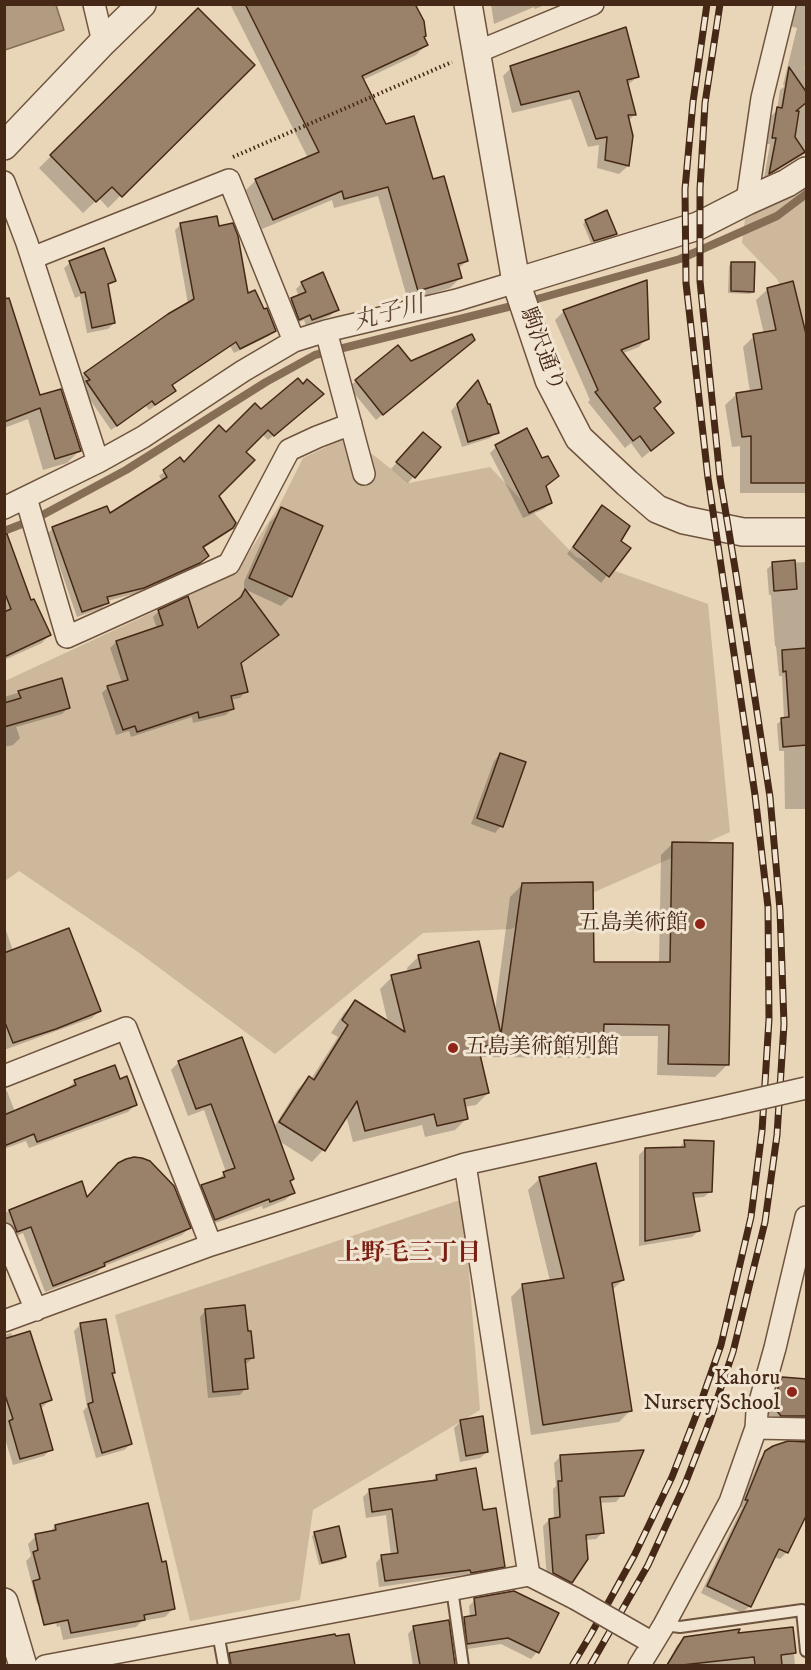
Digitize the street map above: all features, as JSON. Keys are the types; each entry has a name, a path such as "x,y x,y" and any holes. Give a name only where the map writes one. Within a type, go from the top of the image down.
{"street":[{"path":"94,4 103,42"},
{"path":"4,146 142,4"},
{"name":"駒沢通り","path":"468,4 516,282 549,380 579,438 657,509 684,520 743,532 807,532"},
{"path":"477,52 593,4"},
{"path":"747,201 762,98 785,4"},
{"path":"4,508 98,462 294,341 326,331 457,300 698,226 807,171"},
{"path":"32,258 229,180 294,341"},
{"path":"4,182 32,258 98,462"},
{"path":"326,331 364,474"},
{"path":"26,498 67,637 229,564 289,450 351,424"},
{"path":"4,1076 126,1028 211,1245"},
{"path":"4,1321 211,1245 465,1164 807,1088"},
{"path":"465,1164 529,1575"},
{"path":"639,1665 649,1641 664,1625 730,1502 756,1428 757,1412 803,1249 807,1217"},
{"path":"4,1234 36,1310"},
{"path":"756,1428 807,1430"},
{"path":"45,1665 529,1575 649,1641"},
{"path":"4,1602 23,1665"}],"lane":[{"path":"452,1589 464,1665"},
{"path":"664,1625 680,1626 802,1610 807,1651"},
{"path":"218,1633 224,1665"}],"path":[{"path":"224,160 477,52"}],"shaded area":[{"path":"4,5 56,5 64,30 5,50"},
{"path":"806,177 806,342 777,279 742,243 746,210"},
{"path":"349,436 409,483 490,467 576,557 708,604 730,832 511,929 423,933 275,1054 138,952 19,871 5,881 5,681 235,574 279,506 303,458"},
{"path":"463,1199 480,1410 313,1510 300,1600 190,1621 115,1315"}],"building":[{"path":"245,4 415,4 424,21 426,36 424,37 428,45 362,76 386,124 414,116 433,179 444,176 468,261 458,264 462,278 418,291 388,187 344,199 342,191 273,220 255,179 319,152"},
{"path":"198,8 255,65 122,197 112,187 96,202 50,155"},
{"path":"626,27 639,77 627,80 636,115 628,115 633,136 629,166 605,160 607,137 596,139 579,91 521,105 510,66"},
{"path":"789,67 807,93 807,102 796,111 799,111 795,137 805,152 769,174 776,138 772,138 777,107 782,108"},
{"path":"607,210 617,234 594,241 585,220"},
{"path":"217,216 219,226 233,223 238,236 248,293 255,290 264,309 267,308 276,331 240,349 236,342 172,385 176,391 155,405 152,401 117,426 86,381 90,380 84,373 168,314 194,299 180,223"},
{"path":"104,248 116,281 108,284 115,323 92,328 85,292 81,293 69,261"},
{"path":"731,262 755,262 754,292 731,291"},
{"path":"323,272 339,310 312,320 310,315 299,320 291,298 306,292 301,282"},
{"path":"647,280 649,339 621,350 661,402 654,408 674,433 651,451 640,436 633,441 595,392 598,390 563,310"},
{"path":"793,281 807,338 807,483 751,483 751,436 742,437 736,393 762,389 753,334 776,330 767,288"},
{"path":"9,298 40,395 61,389 81,451 55,459 40,408 4,422 4,299"},
{"path":"472,334 475,340 383,415 355,380 398,345 411,361"},
{"path":"298,378 303,384 307,379 324,394 274,436 268,430 246,452 255,460 219,496 236,523 233,528 203,547 209,556 200,563 144,588 107,597 109,603 82,612 52,527 107,506 110,513 167,477 163,470 180,457 184,462 219,425 226,432 255,403 261,409"},
{"path":"478,380 490,404 499,433 468,442 457,404"},
{"path":"527,428 542,458 548,456 559,476 546,486 552,503 529,513 495,445"},
{"path":"423,432 441,447 415,478 396,462"},
{"path":"602,505 630,526 621,541 631,548 609,577 573,547"},
{"path":"281,507 323,526 292,597 249,578"},
{"path":"4,534 7,534 31,600 34,599 51,635 4,657 4,612 11,609 4,591"},
{"path":"795,560 797,589 774,591 772,562"},
{"path":"245,589 279,635 241,663 248,692 231,696 234,709 199,718 198,712 137,732 135,726 123,730 107,686 128,680 116,641 163,625 158,610 188,596 198,628 241,597"},
{"path":"807,648 807,745 783,747 781,718 789,717 782,650"},
{"path":"62,678 70,708 4,727 4,703 21,698 18,691"},
{"path":"500,753 526,762 503,827 477,818"},
{"path":"672,842 733,843 729,1065 668,1064 669,1025 604,1024 603,1046 478,1046 489,1093 464,1099 468,1119 437,1126 434,1114 365,1131 357,1101 325,1151 279,1122 309,1076 314,1080 348,1025 342,1020 355,1000 405,1032 391,975 421,968 418,955 479,941 501,1034 522,883 593,882 594,962 670,962"},
{"path":"69,928 101,1011 13,1043 4,1020 4,953"},
{"path":"242,1037 294,1179 290,1181 295,1193 270,1202 269,1199 215,1220 201,1185 225,1177 223,1172 235,1168 211,1104 196,1109 178,1061"},
{"path":"115,1065 120,1079 127,1076 137,1105 37,1142 34,1134 4,1146 4,1115 76,1085 74,1080"},
{"path":"684,1140 714,1141 712,1192 693,1193 700,1231 645,1241 645,1148 685,1147"},
{"path":"134,1157 150,1161 174,1186 191,1228 53,1286 31,1227 17,1232 9,1210 82,1181 87,1197 118,1163"},
{"path":"596,1163 624,1280 612,1283 632,1411 543,1425 522,1284 564,1278 539,1177"},
{"path":"245,1305 254,1358 245,1359 248,1389 213,1392 205,1309"},
{"path":"106,1319 115,1373 112,1373 132,1444 102,1453 88,1404 93,1402 80,1323"},
{"path":"30,1331 52,1400 40,1404 53,1450 20,1459 9,1421 13,1419 4,1392 4,1339"},
{"name":"Kahoru Nursery School","path":"782,1377 807,1379 807,1416 781,1416 772,1405"},
{"path":"483,1416 488,1452 466,1456 460,1420"},
{"path":"788,1441 807,1442 807,1514 788,1553 779,1549 751,1607 707,1586 748,1500 745,1500 765,1451"},
{"path":"644,1450 624,1496 600,1497 604,1533 586,1535 588,1559 572,1583 553,1573 549,1519 560,1517 558,1481 562,1481 560,1455"},
{"path":"476,1468 483,1510 496,1508 505,1567 471,1573 470,1570 385,1581 381,1555 398,1553 392,1509 372,1512 369,1489 437,1480 436,1475"},
{"path":"148,1503 162,1562 166,1561 175,1609 144,1615 145,1620 71,1633 68,1620 44,1625 33,1581 40,1579 33,1552 38,1550 35,1534 56,1530 55,1525"},
{"path":"339,1526 346,1557 322,1563 314,1532"},
{"path":"514,1591 559,1613 539,1653 508,1638 467,1644 464,1617 476,1615 474,1598"},
{"path":"449,1620 455,1665 420,1665 413,1626"},
{"path":"793,1627 796,1653 781,1655 782,1665 755,1665 754,1657 667,1665 684,1637 740,1629 738,1633"},
{"path":"335,1634 336,1636 349,1634 355,1665 231,1665 229,1653"}],"waterway":[{"name":"丸子川","path":"4,531 35,519 126,470 266,382 315,355 512,306 680,259 777,216 806,194"}],"railway":[{"path":"572,1666 634,1556 672,1477 697,1413 721,1345 751,1217 762,1131 769,1019 768,907 755,795 708,478 686,283 685,189 693,102 707,4"},
{"path":"590,1666 648,1565 685,1484 710,1420 733,1352 765,1222 777,1135 784,1024 780,910 770,797 720,478 700,281 700,189 705,103 720,4"}],"place":[{"name":"五島美術館","path":"700,924"},
{"name":"五島美術館別館","path":"453,1048"},
{"name":"Kahoru Nursery School","path":"792,1392"}],"district":[{"name":"上野毛三丁目","path":"409,1255"}]}
